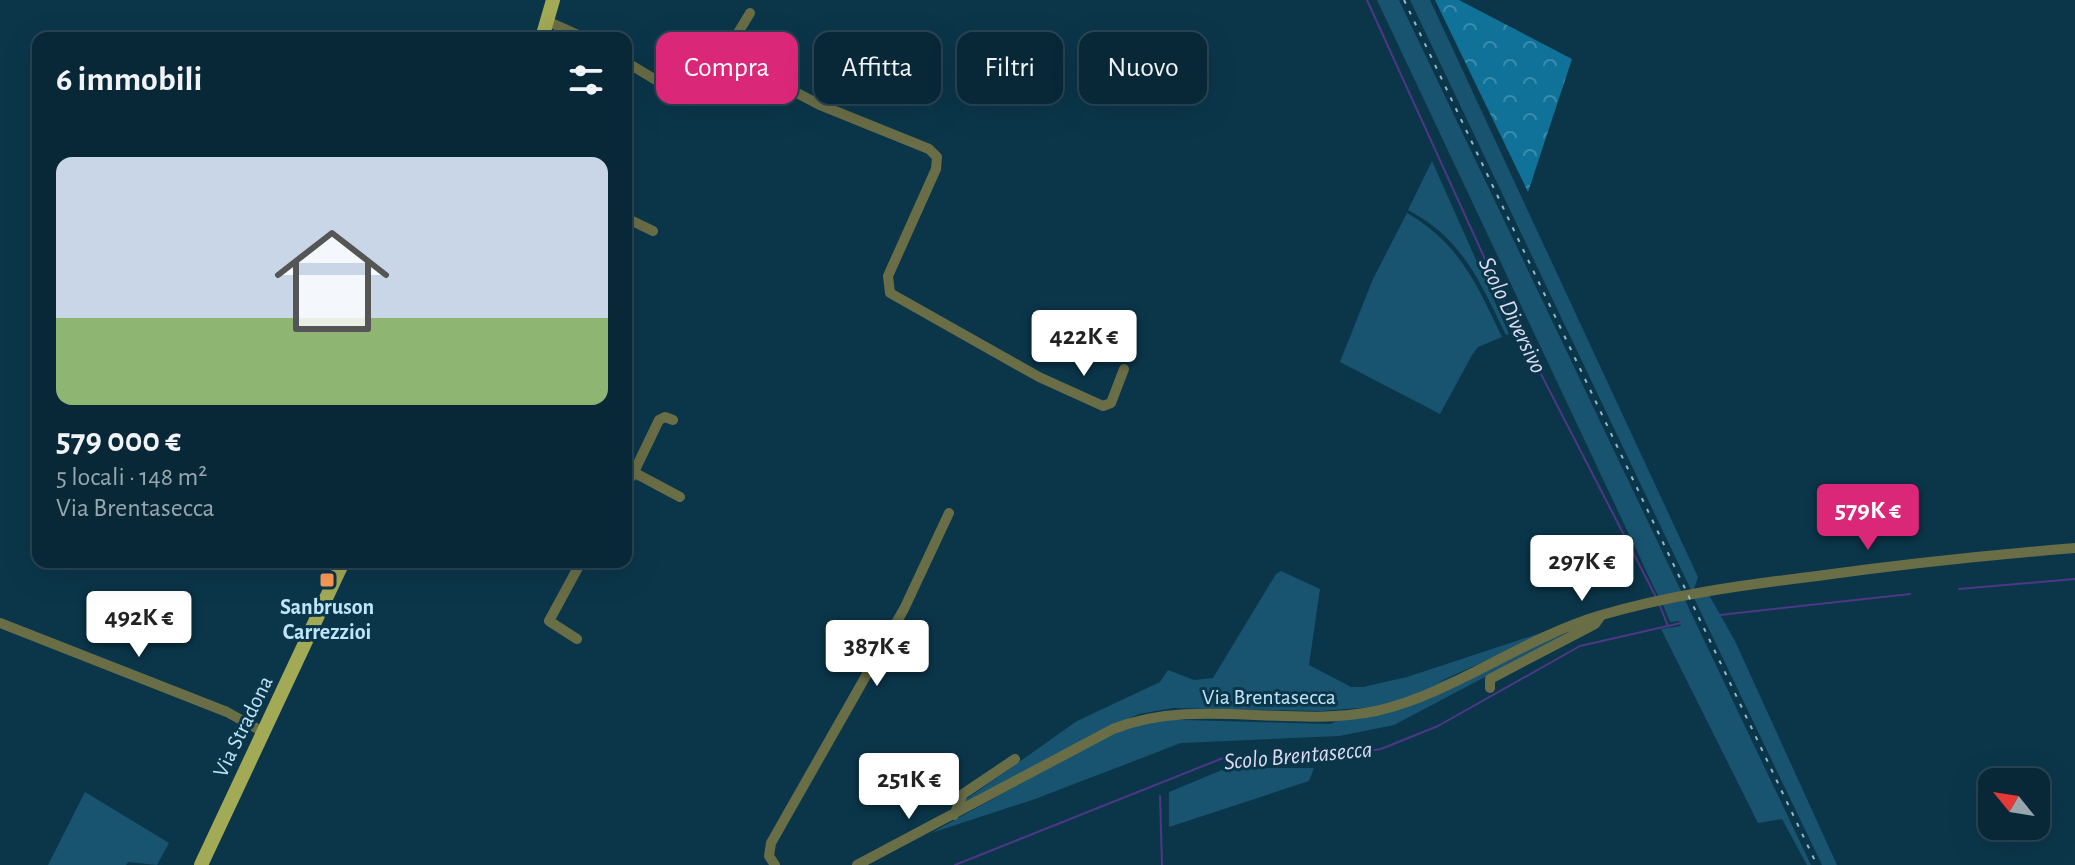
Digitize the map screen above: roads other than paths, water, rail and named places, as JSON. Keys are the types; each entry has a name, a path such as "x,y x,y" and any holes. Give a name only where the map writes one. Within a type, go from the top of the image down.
{"main road":[{"path":"544,32 553,0"},
{"name":"Via Stradona","path":"201,865 340,568"}],"street":[{"path":"739,32 750,13"},
{"path":"547,21 572,32"},
{"path":"632,66 656,80"},
{"path":"798,94 935,153 936,169 888,276 887,287 895,297 1039,377 1107,407 1124,369"},
{"path":"632,221 653,231"},
{"path":"632,472 659,420 665,417 673,420"},
{"path":"632,479 680,497"},
{"path":"775,865 769,856 771,843 895,627 949,513"},
{"name":"Via Brentasecca","path":"857,865 1113,729 1151,715 1316,719 1391,707 1601,615 1648,604 1735,587 1956,557 2075,548"},
{"path":"577,639 549,621 578,568"},
{"path":"1490,688 1490,679 1595,624 1601,615"},
{"path":"0,623 227,712 263,732"},
{"path":"954,815 963,794 1015,759"}],"waterway":[{"name":"Scolo Diversivo","path":"1367,0 1510,314 1656,597"},
{"name":"Scolo Brentasecca","path":"1959,589 2075,579"},
{"name":"Scolo Brentasecca","path":"1720,615 1910,594"},
{"name":"Scolo Diversivo","path":"1660,606 1668,626"},
{"name":"Scolo Brentasecca","path":"955,865 1223,758 1315,759 1381,749 1438,726 1580,646 1681,623"},
{"path":"1160,796 1162,865"}],"railway":[{"path":"1404,0 1817,865"}],"place":[{"name":"Sanbruson Carrezzioi","path":"327,580"}]}
